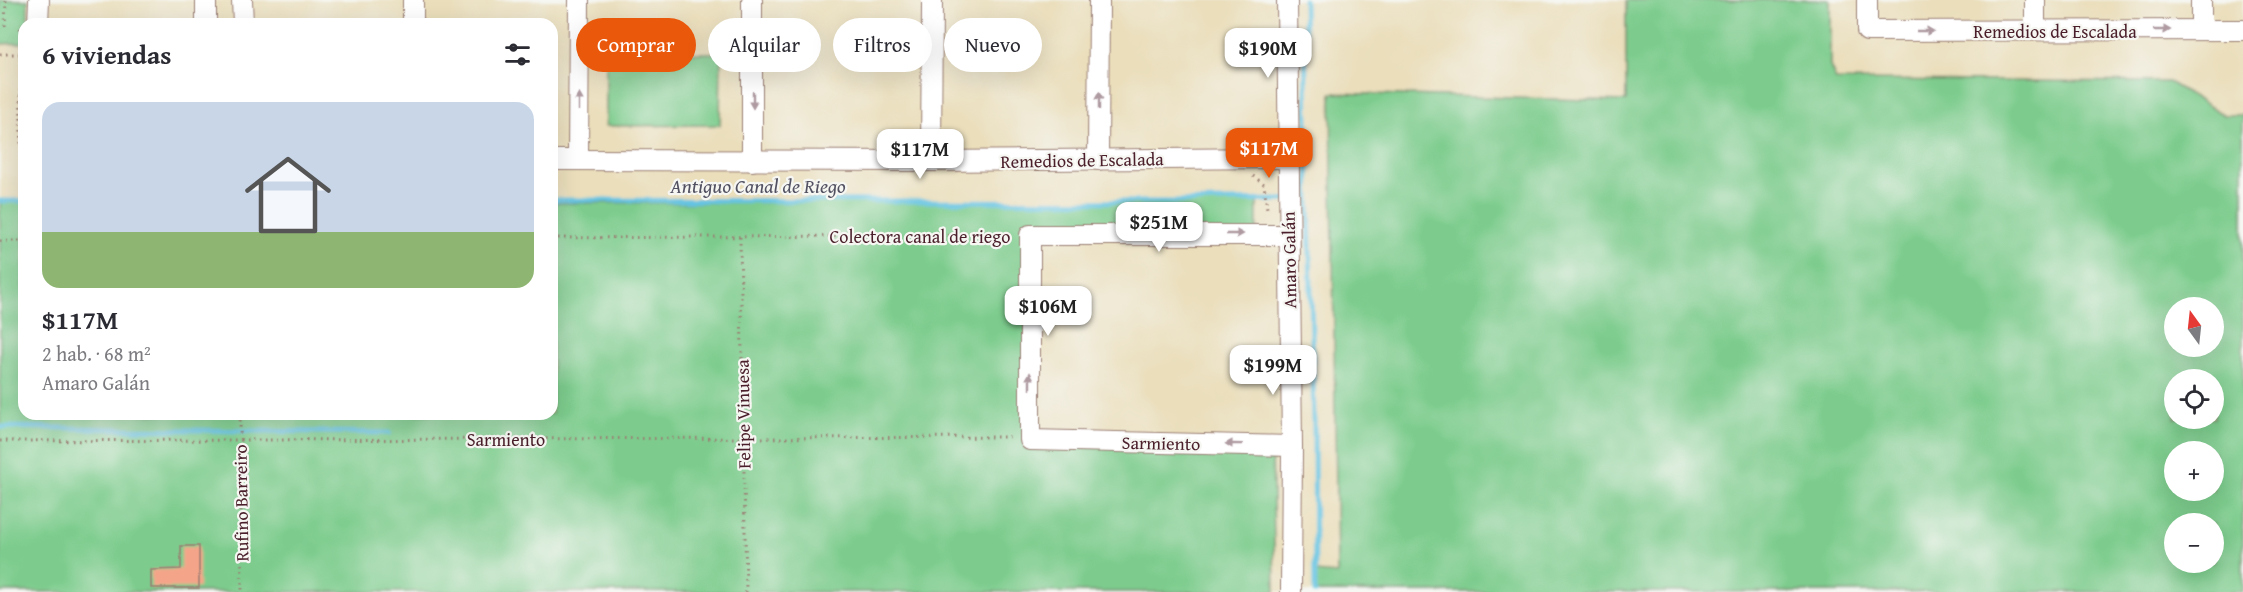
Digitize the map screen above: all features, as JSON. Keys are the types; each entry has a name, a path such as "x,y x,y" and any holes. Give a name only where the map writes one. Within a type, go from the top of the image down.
{"street":[{"path":"31,18 39,0"},
{"path":"206,0 206,18"},
{"path":"243,0 243,18"},
{"path":"413,0 413,18"},
{"path":"578,160 579,0"},
{"path":"752,0 753,161"},
{"path":"931,161 932,0"},
{"path":"1098,160 1099,0"},
{"name":"Amaro Galán","path":"1287,0 1292,446 1291,592"},
{"name":"Remedios de Escalada","path":"1867,0 1867,31 2243,30"},
{"path":"2035,0 2035,30"},
{"path":"2201,0 2201,30"},
{"name":"Remedios de Escalada","path":"558,160 931,161 1287,158"},
{"path":"1021,438 1030,235"},
{"name":"Colectora canal de riego","path":"1030,235 1289,235"},
{"name":"Sarmiento","path":"1021,438 1292,446"}],"path":[{"path":"5,26 6,0"},
{"path":"0,54 18,54"},
{"path":"1265,193 1267,209"},
{"name":"Colectora canal de riego","path":"558,238 1030,235"},
{"name":"Felipe Vinuesa","path":"740,237 746,592"},
{"path":"0,241 18,241"},
{"name":"Rufino Barreiro","path":"240,420 242,592"},
{"name":"Sarmiento","path":"0,441 1021,438"}],"green space":[{"path":"0,0 28,0 28,18 18,18 18,43 0,44"},
{"path":"1626,0 1830,0 1830,66 1836,80 2169,82 2224,115 2243,115 2243,592 1315,592 1315,572 1337,574 1331,93 1626,101"},
{"path":"696,53 708,53 708,72 721,72 720,125 606,126 606,72 696,72"},
{"path":"0,201 18,201 18,420 558,420 558,203 1257,201 1257,234 1030,235 1030,439 1272,445 1275,592 0,592"}],"building":[{"path":"181,546 199,546 199,588 151,588 151,570 181,569"}],"waterway":[{"path":"1304,0 1314,420 1315,592"},
{"name":"Antiguo Canal de Riego","path":"558,200 1170,202 1285,200"},
{"name":"Antiguo Canal de Riego","path":"0,201 18,201"},
{"path":"0,427 389,433"}]}
